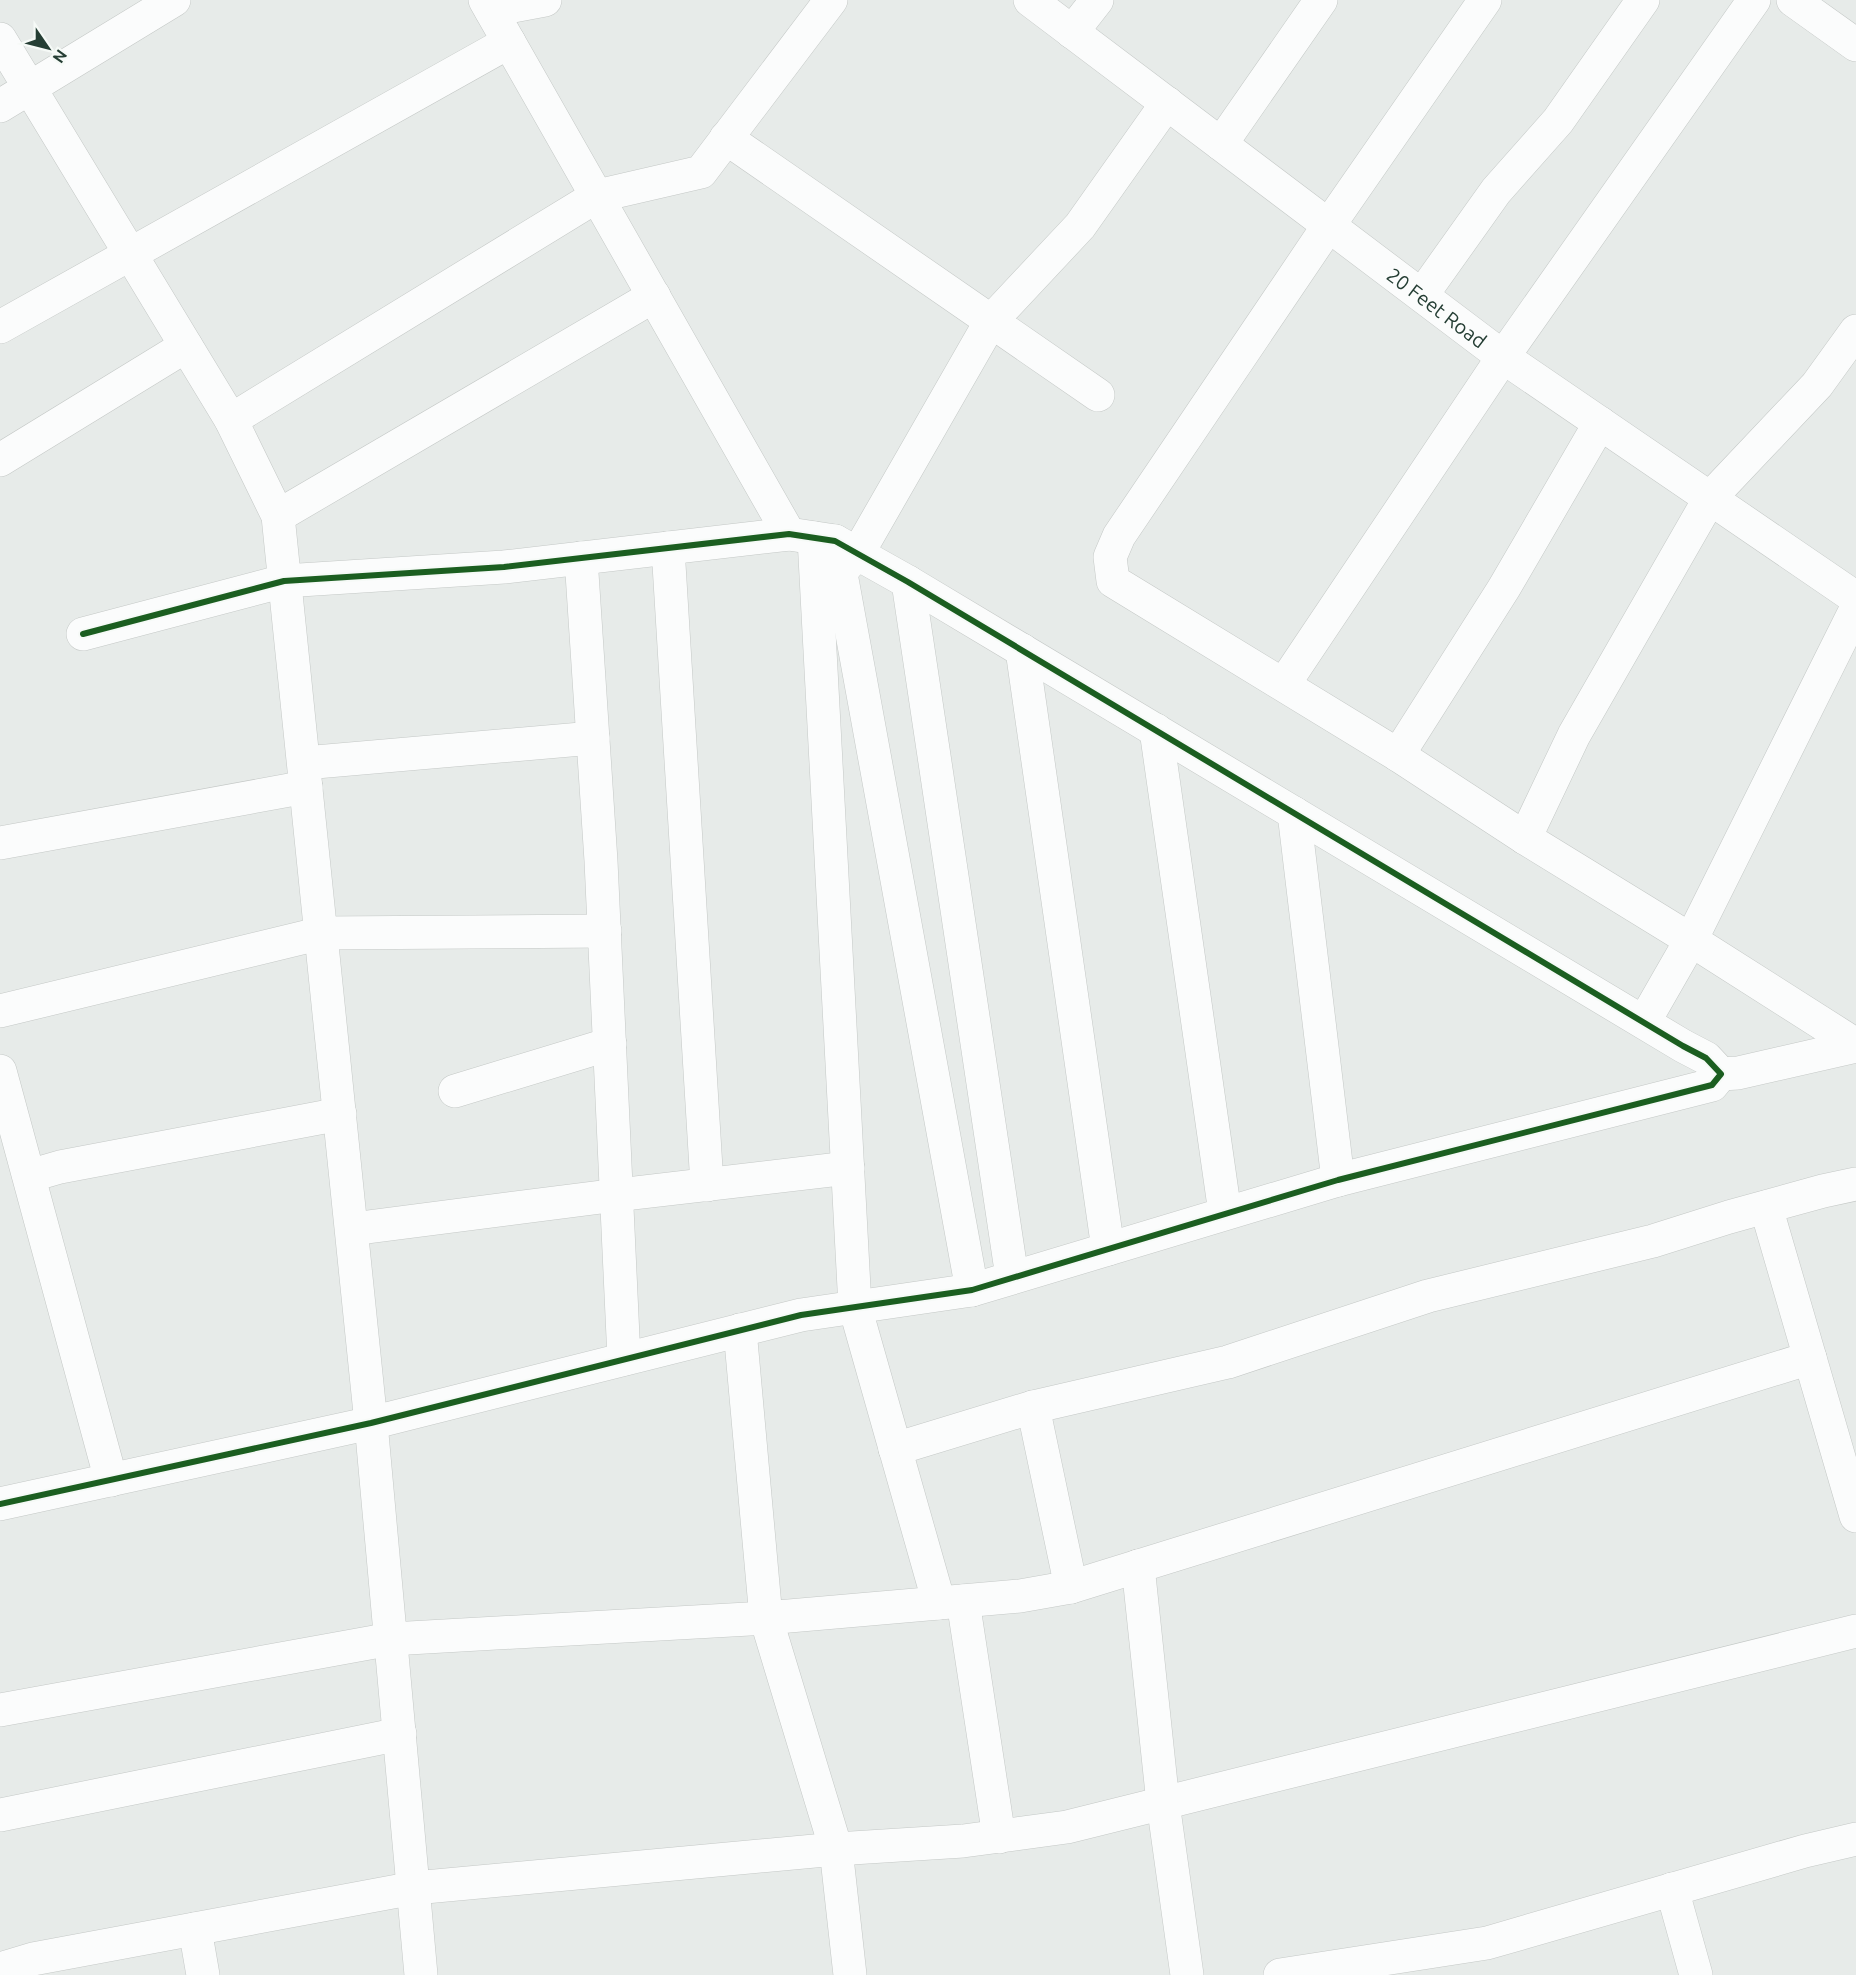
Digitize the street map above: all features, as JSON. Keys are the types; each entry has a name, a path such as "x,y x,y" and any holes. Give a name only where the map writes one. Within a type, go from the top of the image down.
{"street":[{"path":"0,106 174,0"},
{"path":"545,0 488,5 654,296 827,547 972,1290"},
{"path":"231,420 597,196 701,172 831,0"},
{"name":"20 Feet Road","path":"1030,0 1503,357 1856,598"},
{"path":"1072,32 1097,0"},
{"path":"1221,144 1321,0"},
{"path":"1485,0 1329,225 1119,536 1110,557 1113,580 1398,755 1525,838 1691,940 1856,1046"},
{"path":"1422,295 1496,191 1557,121 1643,0"},
{"path":"1284,684 1503,357 1754,0"},
{"path":"1793,0 1856,45"},
{"path":"0,39 231,420 278,516 352,1229 421,1975"},
{"path":"0,327 509,42"},
{"path":"999,1837 951,1602 895,1449 855,1307 848,1168 827,547 991,321 1080,226 1167,103"},
{"path":"726,138 1098,395"},
{"path":"278,516 654,296"},
{"path":"1525,838 1574,735 1710,498 1817,386 1856,331"},
{"path":"0,460 186,346"},
{"path":"1398,755 1504,588 1600,423"},
{"path":"83,634 284,581 504,567 668,548 827,547 908,582 1706,1058 1721,1074"},
{"path":"668,548 706,1185"},
{"path":"581,558 605,930 624,1359"},
{"path":"908,582 1012,1277"},
{"path":"1644,1022 1691,940 1856,609"},
{"path":"1022,650 1108,1249"},
{"path":"1156,730 1225,1213"},
{"path":"0,843 305,775 593,738"},
{"path":"1294,813 1338,1180"},
{"path":"0,1011 322,933 605,930"},
{"path":"455,1091 610,1044"},
{"path":"0,1504 371,1423 801,1315 972,1290 1338,1180 1712,1085 1721,1074 1738,1073 1856,1046"},
{"path":"0,1071 18,1167 111,1480"},
{"path":"18,1167 60,1167 340,1114"},
{"path":"352,1229 848,1168"},
{"path":"895,1449 1033,1407 1228,1362 1428,1296 1653,1241 1766,1207 1856,1184"},
{"path":"1766,1207 1856,1516"},
{"path":"740,1330 766,1618 836,1849 850,1975"},
{"path":"0,1710 391,1639 766,1618 1020,1596 1071,1587 1810,1358"},
{"path":"1033,1407 1071,1587"},
{"path":"1138,1566 1163,1803 1187,1975"},
{"path":"0,1969 33,1959 414,1888 836,1849 963,1841 1067,1827 1856,1631"},
{"path":"0,1815 400,1734"},
{"path":"1280,1975 1487,1943 1804,1851 1856,1839"},
{"path":"1672,1889 1696,1975"},
{"path":"195,1929 203,1975"}],"cycle path":[{"path":"0,1504 371,1423 801,1315 972,1290 1338,1180 1712,1085 1721,1074 1706,1058 908,582 835,541 789,534 504,567 284,581 83,634"}]}
